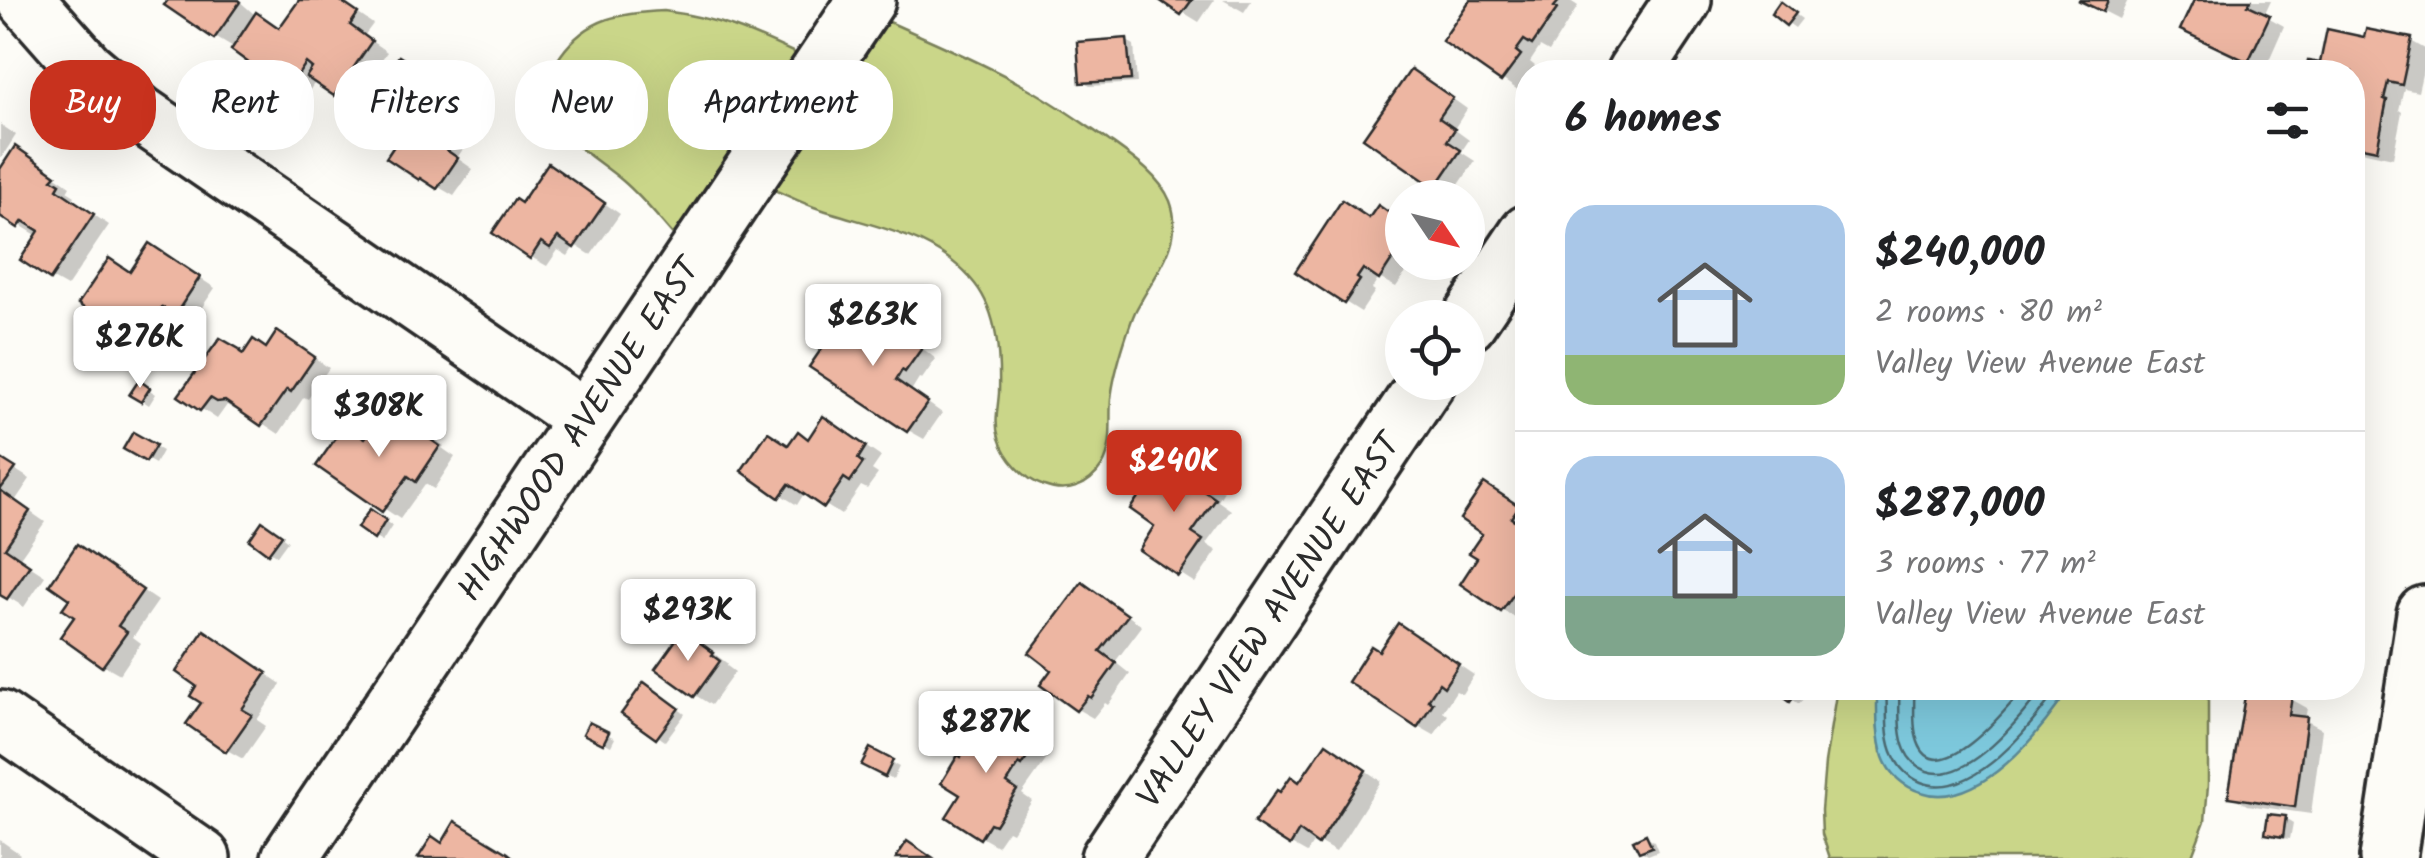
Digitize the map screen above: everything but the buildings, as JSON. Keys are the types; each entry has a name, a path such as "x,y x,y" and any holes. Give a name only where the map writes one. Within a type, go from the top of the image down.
{"street":[{"path":"26,0 86,68 139,113 584,418"},
{"name":"HIGHWOOD AVENUE EAST","path":"290,858 867,0"},
{"path":"1643,60 1683,0"},
{"path":"1483,300 1515,252"},
{"name":"VALLEY VIEW AVENUE EAST","path":"1109,858 1415,400"},
{"path":"2388,858 2424,633"},
{"path":"0,719 202,858"}],"green space":[{"path":"664,11 701,18 799,55 796,60 668,60 668,150 735,150 676,238 644,201 583,150 648,150 648,60 558,60 582,32 606,20"},
{"path":"885,20 1033,91 1142,165 1165,191 1174,216 1171,245 1135,312 1116,369 1106,459 1097,473 1077,487 1053,489 1037,483 1016,467 1006,453 997,427 999,365 993,322 983,296 959,267 922,242 772,189 798,150 893,150 893,60 858,60"},
{"path":"1835,700 1877,700 1881,752 2004,764 2028,742 2061,700 2208,700 2205,821 2191,858 1830,858 1822,834 1825,763"}],"water":[{"path":"1877,700 2061,700 2007,763 1965,790 1943,795 1915,790 1898,779 1883,757"}]}
